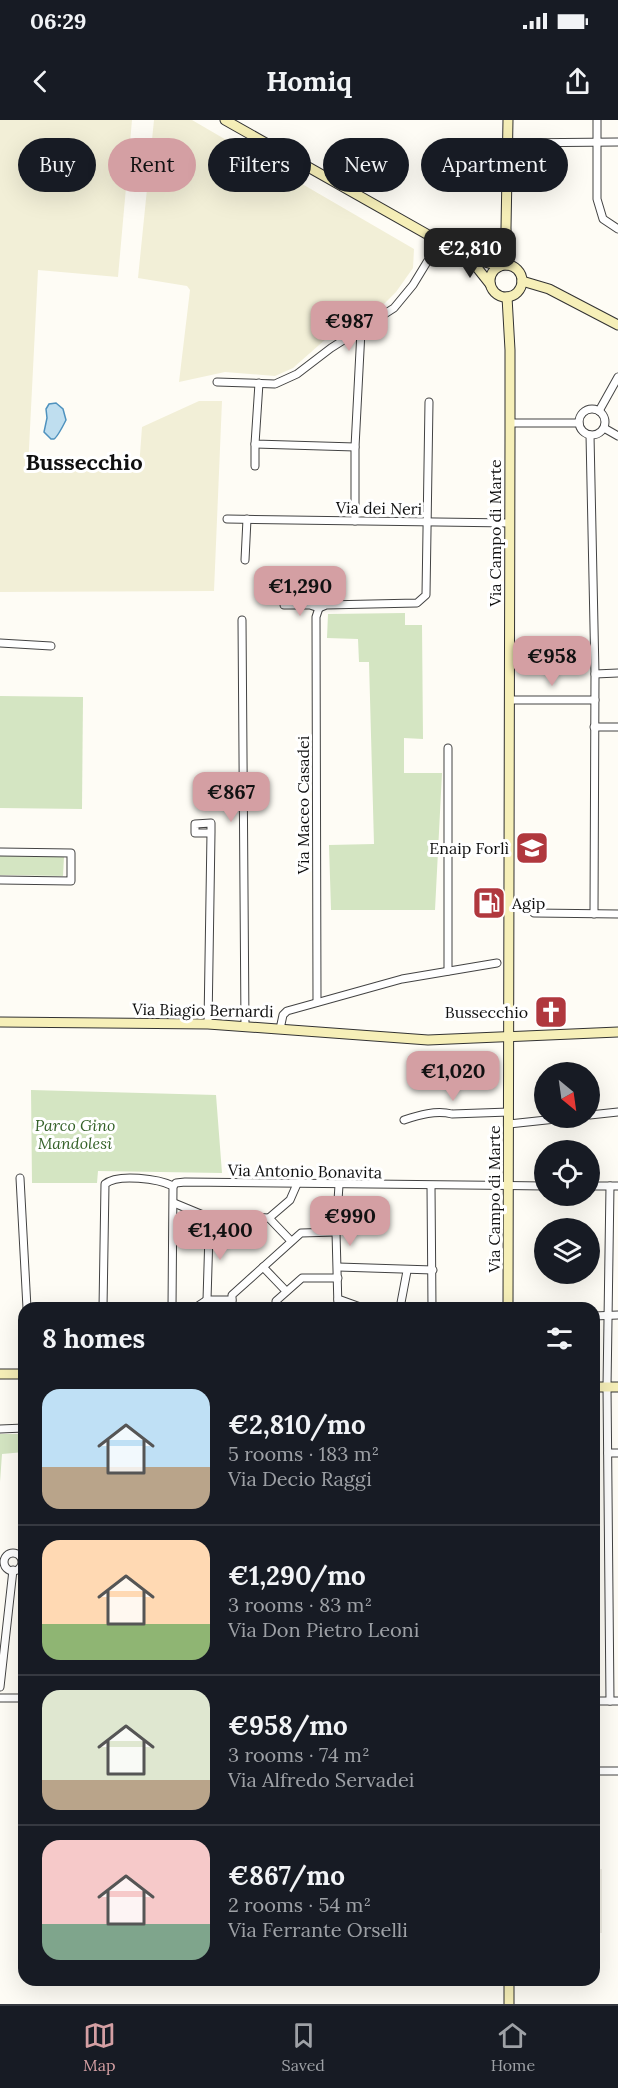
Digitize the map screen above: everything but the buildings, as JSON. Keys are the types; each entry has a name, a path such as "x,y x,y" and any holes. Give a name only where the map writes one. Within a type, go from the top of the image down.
{"main road":[{"path":"225,120 469,258 519,272 522,281 519,290 507,297 498,296 469,258"},
{"path":"508,120 508,138"},
{"path":"490,285 491,276 504,266 507,192"},
{"path":"522,281 549,289 618,325"},
{"name":"Via Campo di Marte","path":"507,297 510,350 508,1302"},
{"name":"Via Biagio Bernardi","path":"0,1022 208,1024 280,1029"},
{"path":"280,1029 428,1040 618,1032"},
{"path":"0,1374 18,1374"},
{"path":"600,1387 618,1387"},
{"path":"509,1986 510,2004"}],"street":[{"path":"597,120 597,200 603,219 618,229"},
{"path":"568,143 618,142"},
{"path":"217,382 275,384 297,374 331,348 394,308 413,285 427,262 445,244"},
{"path":"355,521 361,331"},
{"path":"599,411 618,377"},
{"path":"255,466 259,383"},
{"path":"284,605 310,605 319,608 326,605 417,603 426,595 429,402"},
{"path":"591,409 599,411 606,421 604,428 598,434 590,435 583,431 579,423 584,412 591,409"},
{"path":"510,423 579,423"},
{"path":"604,428 618,436"},
{"path":"590,435 595,674 594,914"},
{"path":"255,444 356,447"},
{"name":"Via dei Neri","path":"227,519 510,523"},
{"path":"245,560 247,519"},
{"name":"Via Maceo Casadei","path":"317,1002 316,617 319,608"},
{"path":"242,620 245,1026"},
{"path":"0,643 51,646"},
{"path":"595,674 618,673"},
{"path":"510,700 595,700"},
{"path":"594,727 618,727"},
{"path":"448,748 448,971"},
{"path":"208,1024 211,833"},
{"path":"0,852 70,853 71,880 0,880"},
{"path":"534,913 618,914"},
{"name":"Via Biagio Bernardi","path":"280,1029 285,1013 317,1002 394,980 497,963"},
{"path":"404,1120 444,1112 452,1114 509,1113"},
{"path":"600,1114 618,1112"},
{"path":"509,1124 534,1121"},
{"path":"20,1178 27,1302"},
{"name":"Via Antonio Bonavita","path":"103,1302 105,1184 113,1180 160,1180 173,1186 176,1183 185,1182 534,1186"},
{"path":"174,1203 203,1215 269,1218 290,1200 297,1184"},
{"path":"339,1185 336,1232 338,1299 346,1302"},
{"path":"172,1302 173,1186"},
{"path":"431,1186 432,1302"},
{"path":"600,1186 618,1186"},
{"path":"610,1186 607,1387 614,1701"},
{"path":"207,1300 209,1233 218,1217"},
{"path":"269,1218 291,1241"},
{"path":"232,1302 232,1295 301,1233 336,1232"},
{"path":"263,1267 286,1291"},
{"path":"338,1267 407,1271 433,1270"},
{"path":"401,1302 407,1271"},
{"path":"276,1302 302,1278 338,1278"},
{"path":"204,1302 207,1300 220,1302"},
{"path":"600,1316 618,1315"},
{"path":"0,1428 18,1428"},
{"path":"608,1453 618,1453"},
{"path":"18,1555 12,1553 2,1560 13,1570 18,1569"},
{"path":"0,1687 2,1647 13,1570"},
{"path":"0,1698 18,1698"},
{"path":"600,1771 618,1771"}],"shaded area":[{"path":"0,120 132,120 130,138 108,138 108,192 126,192 118,277 38,270 28,468 139,468 142,427 199,401 222,401 214,591 0,592"},
{"path":"154,120 192,120 223,138 208,138 208,192 311,192 311,189 414,249 413,268 396,292 380,308 364,320 327,338 293,368 275,376 225,372 179,382 190,290 187,286 138,278 147,192 196,192 196,138 152,138"},
{"path":"600,1869 602,1869 602,1933 600,1933"}],"green space":[{"path":"405,613 405,625 422,625 423,739 404,738 404,773 442,773 435,910 331,910 329,845 374,844 369,662 359,662 358,639 327,638 328,614"},
{"path":"0,696 83,697 82,809 0,808"},
{"path":"0,856 64,857 63,876 0,875"},
{"name":"Parco Gino Mandolesi","path":"31,1090 216,1095 222,1173 98,1171 97,1183 32,1183"},
{"path":"0,1434 18,1434 18,1453 2,1454 0,1482"}],"water":[{"path":"56,403 63,409 66,420 55,438 51,439 44,432 46,409 49,404"}],"place":[{"name":"Enaip Forlì","path":"532,848"},
{"name":"Agip","path":"489,903"},
{"name":"Bussecchio","path":"551,1012"}],"district":[{"name":"Bussecchio","path":"84,462"}]}
